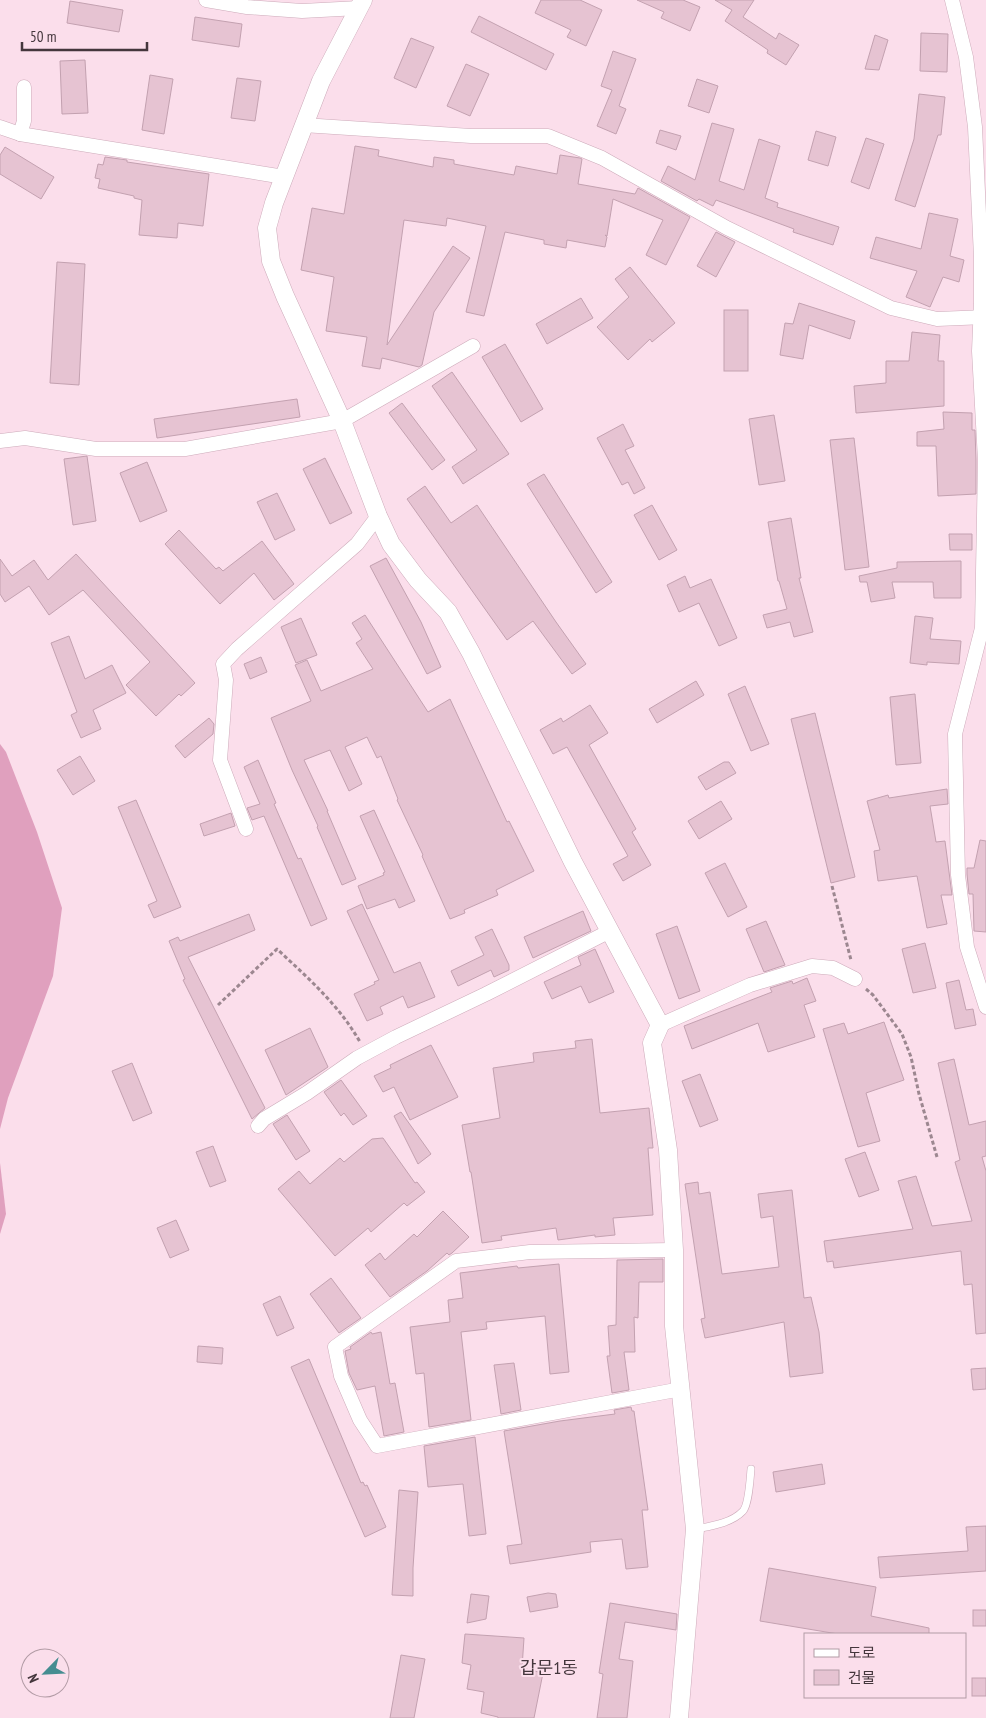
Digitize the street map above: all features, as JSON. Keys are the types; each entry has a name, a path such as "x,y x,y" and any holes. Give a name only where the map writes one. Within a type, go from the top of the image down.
{"street":[{"path":"206,0 247,8 293,10 361,4"},
{"path":"952,0 966,58 975,127 983,318 979,351 985,460 982,628 955,734 958,875 967,947 986,1007"},
{"path":"361,4 321,81 284,177 267,228 271,261 342,421 378,516 391,544 418,580 448,612 453,620 573,862 660,1025"},
{"path":"20,134 24,121 24,87"},
{"path":"303,124 471,136 548,136 602,158 727,228 891,308 937,318 983,318"},
{"path":"0,127 20,134 284,177"},
{"path":"0,441 25,438 96,449 185,449 342,421 473,346"},
{"path":"246,829 220,760 226,680 223,664 237,649 358,544 378,516"},
{"path":"258,1126 264,1119 367,1053 610,931"},
{"path":"679,1718 695,1529 674,1326 674,1250 668,1150 652,1043 660,1025 750,985 812,966 833,968 854,978"},
{"path":"674,1250 530,1252 456,1261 335,1347 341,1376 360,1420 377,1446 680,1389"}],"lane":[{"path":"695,1529 717,1524 734,1517 744,1510 748,1497 751,1469"}],"path":[{"path":"832,886 854,978 873,995 902,1034 911,1058 937,1157"},
{"path":"218,1005 277,949 316,985 350,1023 367,1053"}],"shaded area":[{"path":"0,744 6,752 37,832 62,908 53,976 8,1098 0,1129"},
{"path":"0,1163 6,1214 0,1234"}],"building":[{"path":"541,0 580,0 602,10 586,46 567,37 571,30 535,13"},
{"path":"637,0 683,0 700,7 690,31 661,18 664,12"},
{"path":"715,0 754,0 743,17 776,39 779,33 799,45 786,65 767,53 768,50 725,21 732,10"},
{"path":"70,1 123,10 119,32 67,23"},
{"path":"479,16 554,54 546,70 471,32"},
{"path":"195,17 242,24 239,47 192,40"},
{"path":"921,33 948,34 947,72 920,71"},
{"path":"875,35 888,40 879,70 865,69"},
{"path":"411,38 434,47 416,88 394,78"},
{"path":"613,51 636,59 619,106 626,109 616,134 597,126 612,90 601,86"},
{"path":"85,60 88,113 62,114 60,61"},
{"path":"466,64 489,74 470,116 447,106"},
{"path":"150,75 173,79 164,134 142,130"},
{"path":"237,78 261,81 255,121 231,118"},
{"path":"697,79 718,86 709,113 688,106"},
{"path":"919,94 945,97 941,135 938,135 915,207 895,200 914,139"},
{"path":"712,123 734,129 719,181 744,190 759,139 780,146 765,198 778,203 777,207 839,227 833,245 793,232 794,229 716,200 713,206 699,199 697,201 661,181 668,166 695,180"},
{"path":"660,130 681,136 676,150 656,143"},
{"path":"816,131 836,137 828,166 808,160"},
{"path":"866,138 884,144 869,189 851,182"},
{"path":"355,146 379,150 378,156 433,167 434,157 454,160 454,164 514,175 516,166 557,174 560,155 580,158 582,159 578,184 635,194 638,188 690,217 666,265 646,255 663,220 613,199 607,236 605,235 607,237 605,247 567,240 566,248 544,244 544,240 505,232 484,316 466,312 486,226 447,218 446,226 404,220 387,345 453,246 470,258 434,312 422,365 419,367 382,358 380,369 362,366 367,337 326,331 334,277 301,270 312,208 344,214"},
{"path":"5,147 54,177 41,199 0,174 0,155"},
{"path":"105,157 209,174 203,226 178,223 177,238 139,235 142,200 134,198 134,196 98,188 100,179 95,178 98,164 103,165"},
{"path":"929,213 958,219 950,256 964,260 959,282 943,277 930,307 906,297 917,271 870,258 876,237 921,249"},
{"path":"716,232 735,242 716,277 697,266"},
{"path":"57,262 85,264 79,385 50,383"},
{"path":"630,267 675,323 652,342 650,339 628,360 597,327 629,297 615,279"},
{"path":"581,298 593,318 547,344 536,324"},
{"path":"799,303 855,321 850,339 809,325 803,359 780,355 785,323 793,324"},
{"path":"724,310 748,310 748,371 724,371"},
{"path":"912,332 940,335 938,361 944,361 944,406 856,413 854,386 886,383 886,361 909,361"},
{"path":"505,344 543,409 521,422 482,357"},
{"path":"452,372 509,454 463,484 452,467 477,450 432,386"},
{"path":"297,399 300,417 157,438 154,419"},
{"path":"402,403 445,460 432,470 389,413"},
{"path":"943,412 972,413 972,430 975,430 976,494 938,496 936,446 917,446 917,432 944,429"},
{"path":"774,415 785,481 759,485 749,419"},
{"path":"623,424 634,446 625,450 645,488 634,494 628,482 622,485 597,438"},
{"path":"854,438 869,567 845,570 830,440"},
{"path":"87,456 96,521 73,525 64,459"},
{"path":"325,458 352,513 330,524 303,469"},
{"path":"147,462 167,511 140,522 120,473"},
{"path":"544,474 612,582 596,593 527,484"},
{"path":"425,486 451,523 477,505 586,664 572,674 533,621 507,640 407,499"},
{"path":"277,493 295,530 275,540 257,502"},
{"path":"652,505 677,550 659,560 634,515"},
{"path":"791,518 801,578 799,578 813,632 794,637 790,622 767,628 763,615 787,609 778,581 768,522"},
{"path":"179,530 216,569 219,567 223,571 262,541 294,584 274,600 254,573 220,604 165,544"},
{"path":"949,534 972,534 972,550 950,550"},
{"path":"76,554 195,683 181,696 179,694 156,716 126,685 150,662 83,590 49,615 29,586 5,602 0,594 0,559 12,576 34,560 48,580"},
{"path":"386,558 421,622 441,667 427,674 370,566"},
{"path":"961,561 961,598 934,598 933,582 892,582 895,598 871,602 867,582 860,582 859,576 897,568 897,562"},
{"path":"685,576 690,588 711,579 737,638 719,646 699,603 679,612 667,585"},
{"path":"365,615 428,712 450,699 507,822 509,821 534,871 496,890 498,895 464,910 465,913 450,919 397,800 381,756 377,758 367,737 345,747 362,784 349,791 330,750 304,760 328,811 356,879 342,885 271,718 311,701 295,665 307,660 321,691 373,669 356,643 362,639 352,623"},
{"path":"915,616 933,618 930,639 961,641 959,664 927,662 927,665 910,663"},
{"path":"301,618 317,655 296,663 281,627"},
{"path":"69,636 85,679 112,665 126,693 93,710 101,729 81,738 71,715 77,712 51,643"},
{"path":"261,657 267,672 250,679 244,664"},
{"path":"696,681 704,695 657,723 649,709"},
{"path":"745,686 769,744 751,751 728,694"},
{"path":"915,694 921,763 896,765 890,697"},
{"path":"590,705 608,733 589,745 636,829 632,832 651,865 623,881 613,864 628,856 567,747 553,754 540,730 561,718 563,722"},
{"path":"815,713 855,877 831,883 791,719"},
{"path":"209,718 214,724 213,734 185,758 175,746"},
{"path":"80,756 95,781 73,795 57,770"},
{"path":"258,760 276,803 274,804 298,859 301,858 327,919 311,926 264,816 252,820 247,808 260,804 244,767"},
{"path":"724,762 729,762 736,773 706,790 698,777"},
{"path":"947,789 948,804 930,806 936,842 945,841 952,895 941,895 947,924 927,928 917,876 878,881 874,851 880,850 867,801 888,795 889,798"},
{"path":"136,800 181,907 154,918 148,905 157,901 118,807"},
{"path":"721,801 732,819 699,839 688,821"},
{"path":"374,810 415,901 399,908 395,899 367,909 358,886 384,875 383,873 385,872 360,816"},
{"path":"231,813 235,826 204,836 200,824"},
{"path":"980,840 986,841 986,932 974,931 973,894 969,894 967,874 967,868 974,868"},
{"path":"725,863 747,907 728,917 705,873"},
{"path":"362,904 394,973 420,962 435,997 408,1008 403,996 380,1007 383,1014 367,1021 354,994 375,984 374,982 379,980 347,911"},
{"path":"583,911 591,931 533,958 524,937"},
{"path":"249,914 255,930 188,957 265,1108 252,1119 183,980 185,979 169,941 178,937 180,941"},
{"path":"766,921 785,965 764,972 746,929"},
{"path":"677,926 700,991 679,999 656,934"},
{"path":"492,929 509,965 509,970 494,977 491,970 458,986 451,971 484,955 475,937"},
{"path":"925,943 936,988 913,993 902,949"},
{"path":"595,949 614,992 589,1003 581,986 552,999 544,982 581,965 578,957"},
{"path":"807,978 816,1001 804,1005 815,1037 768,1052 758,1023 692,1049 684,1026 772,992 770,988 792,981 793,984"},
{"path":"959,980 966,1010 973,1009 976,1025 955,1029 946,983"},
{"path":"884,1022 904,1080 866,1093 880,1141 858,1147 823,1029 844,1023 848,1034"},
{"path":"310,1028 328,1067 286,1095 265,1050"},
{"path":"592,1039 600,1113 649,1108 653,1148 648,1148 653,1215 613,1218 615,1235 595,1237 595,1235 558,1240 556,1228 501,1236 502,1240 482,1243 462,1125 500,1118 493,1068 534,1062 533,1053 576,1048 575,1041"},
{"path":"431,1045 458,1097 410,1120 394,1087 383,1092 374,1076 391,1068 390,1065"},
{"path":"954,1059 969,1125 986,1121 986,1156 982,1157 986,1171 986,1333 976,1334 972,1284 964,1285 961,1251 834,1268 833,1261 827,1262 824,1241 913,1229 898,1181 916,1176 932,1226 972,1221 955,1162 960,1160 938,1063"},
{"path":"132,1063 152,1113 133,1121 112,1071"},
{"path":"700,1074 718,1120 700,1127 682,1081"},
{"path":"341,1080 367,1116 353,1125 344,1113 341,1116 324,1092"},
{"path":"401,1112 431,1154 418,1164 394,1116"},
{"path":"287,1115 310,1151 296,1160 273,1124"},
{"path":"383,1138 415,1183 417,1182 425,1192 407,1206 404,1203 371,1232 368,1228 335,1256 278,1189 299,1171 310,1184 340,1158 344,1162 372,1139"},
{"path":"213,1146 226,1181 210,1187 196,1152"},
{"path":"865,1152 879,1190 859,1197 845,1159"},
{"path":"698,1182 699,1194 710,1192 722,1274 779,1267 773,1216 761,1218 758,1194 792,1190 804,1298 811,1297 819,1332 823,1373 790,1377 784,1322 705,1338 701,1319 705,1318 685,1184"},
{"path":"443,1211 469,1237 452,1253 449,1255 447,1253 427,1271 390,1297 365,1265 380,1253 385,1260 414,1234 417,1237"},
{"path":"176,1220 189,1250 170,1258 157,1228"},
{"path":"663,1259 663,1282 639,1282 638,1318 634,1317 635,1352 624,1352 629,1390 612,1393 607,1356 610,1356 608,1326 616,1325 617,1260"},
{"path":"559,1264 569,1372 550,1374 545,1316 486,1322 487,1329 461,1332 471,1420 429,1427 424,1373 416,1374 410,1327 450,1322 448,1300 463,1298 460,1273 517,1266 518,1268"},
{"path":"331,1278 361,1318 339,1333 310,1294"},
{"path":"280,1296 294,1328 277,1336 263,1304"},
{"path":"371,1332 372,1334 381,1332 390,1384 395,1383 404,1432 384,1436 375,1386 357,1390 349,1373 345,1351 351,1349 350,1347"},
{"path":"198,1346 223,1348 222,1364 197,1362"},
{"path":"309,1359 361,1483 363,1482 365,1486 367,1485 386,1527 365,1537 291,1367"},
{"path":"514,1363 521,1410 501,1414 494,1365"},
{"path":"986,1368 986,1389 973,1390 971,1369"},
{"path":"631,1407 632,1411 634,1411 648,1510 642,1510 648,1567 626,1569 622,1539 590,1542 591,1552 510,1564 507,1546 522,1544 504,1431 615,1414 614,1410"},
{"path":"475,1437 486,1534 469,1536 463,1484 428,1487 424,1446"},
{"path":"822,1464 825,1484 776,1492 773,1472"},
{"path":"399,1490 418,1492 413,1596 392,1595"},
{"path":"986,1526 986,1571 880,1578 878,1557 968,1551 966,1527"},
{"path":"769,1568 876,1587 871,1616 929,1628 929,1633 832,1633 760,1621"},
{"path":"548,1593 556,1594 558,1607 530,1612 527,1597"},
{"path":"471,1594 489,1596 486,1619 467,1623"},
{"path":"610,1603 677,1614 676,1630 625,1622 619,1659 633,1661 627,1718 597,1718 603,1674 599,1673"},
{"path":"973,1610 986,1610 986,1626 973,1626"},
{"path":"465,1634 524,1638 522,1668 543,1673 534,1718 498,1718 481,1713 484,1692 467,1689 471,1665 462,1663"},
{"path":"401,1655 425,1659 414,1718 390,1718"},
{"path":"972,1678 986,1678 986,1696 972,1696"}],"district":[{"name":"갑문1동","path":"549,1667"}]}
